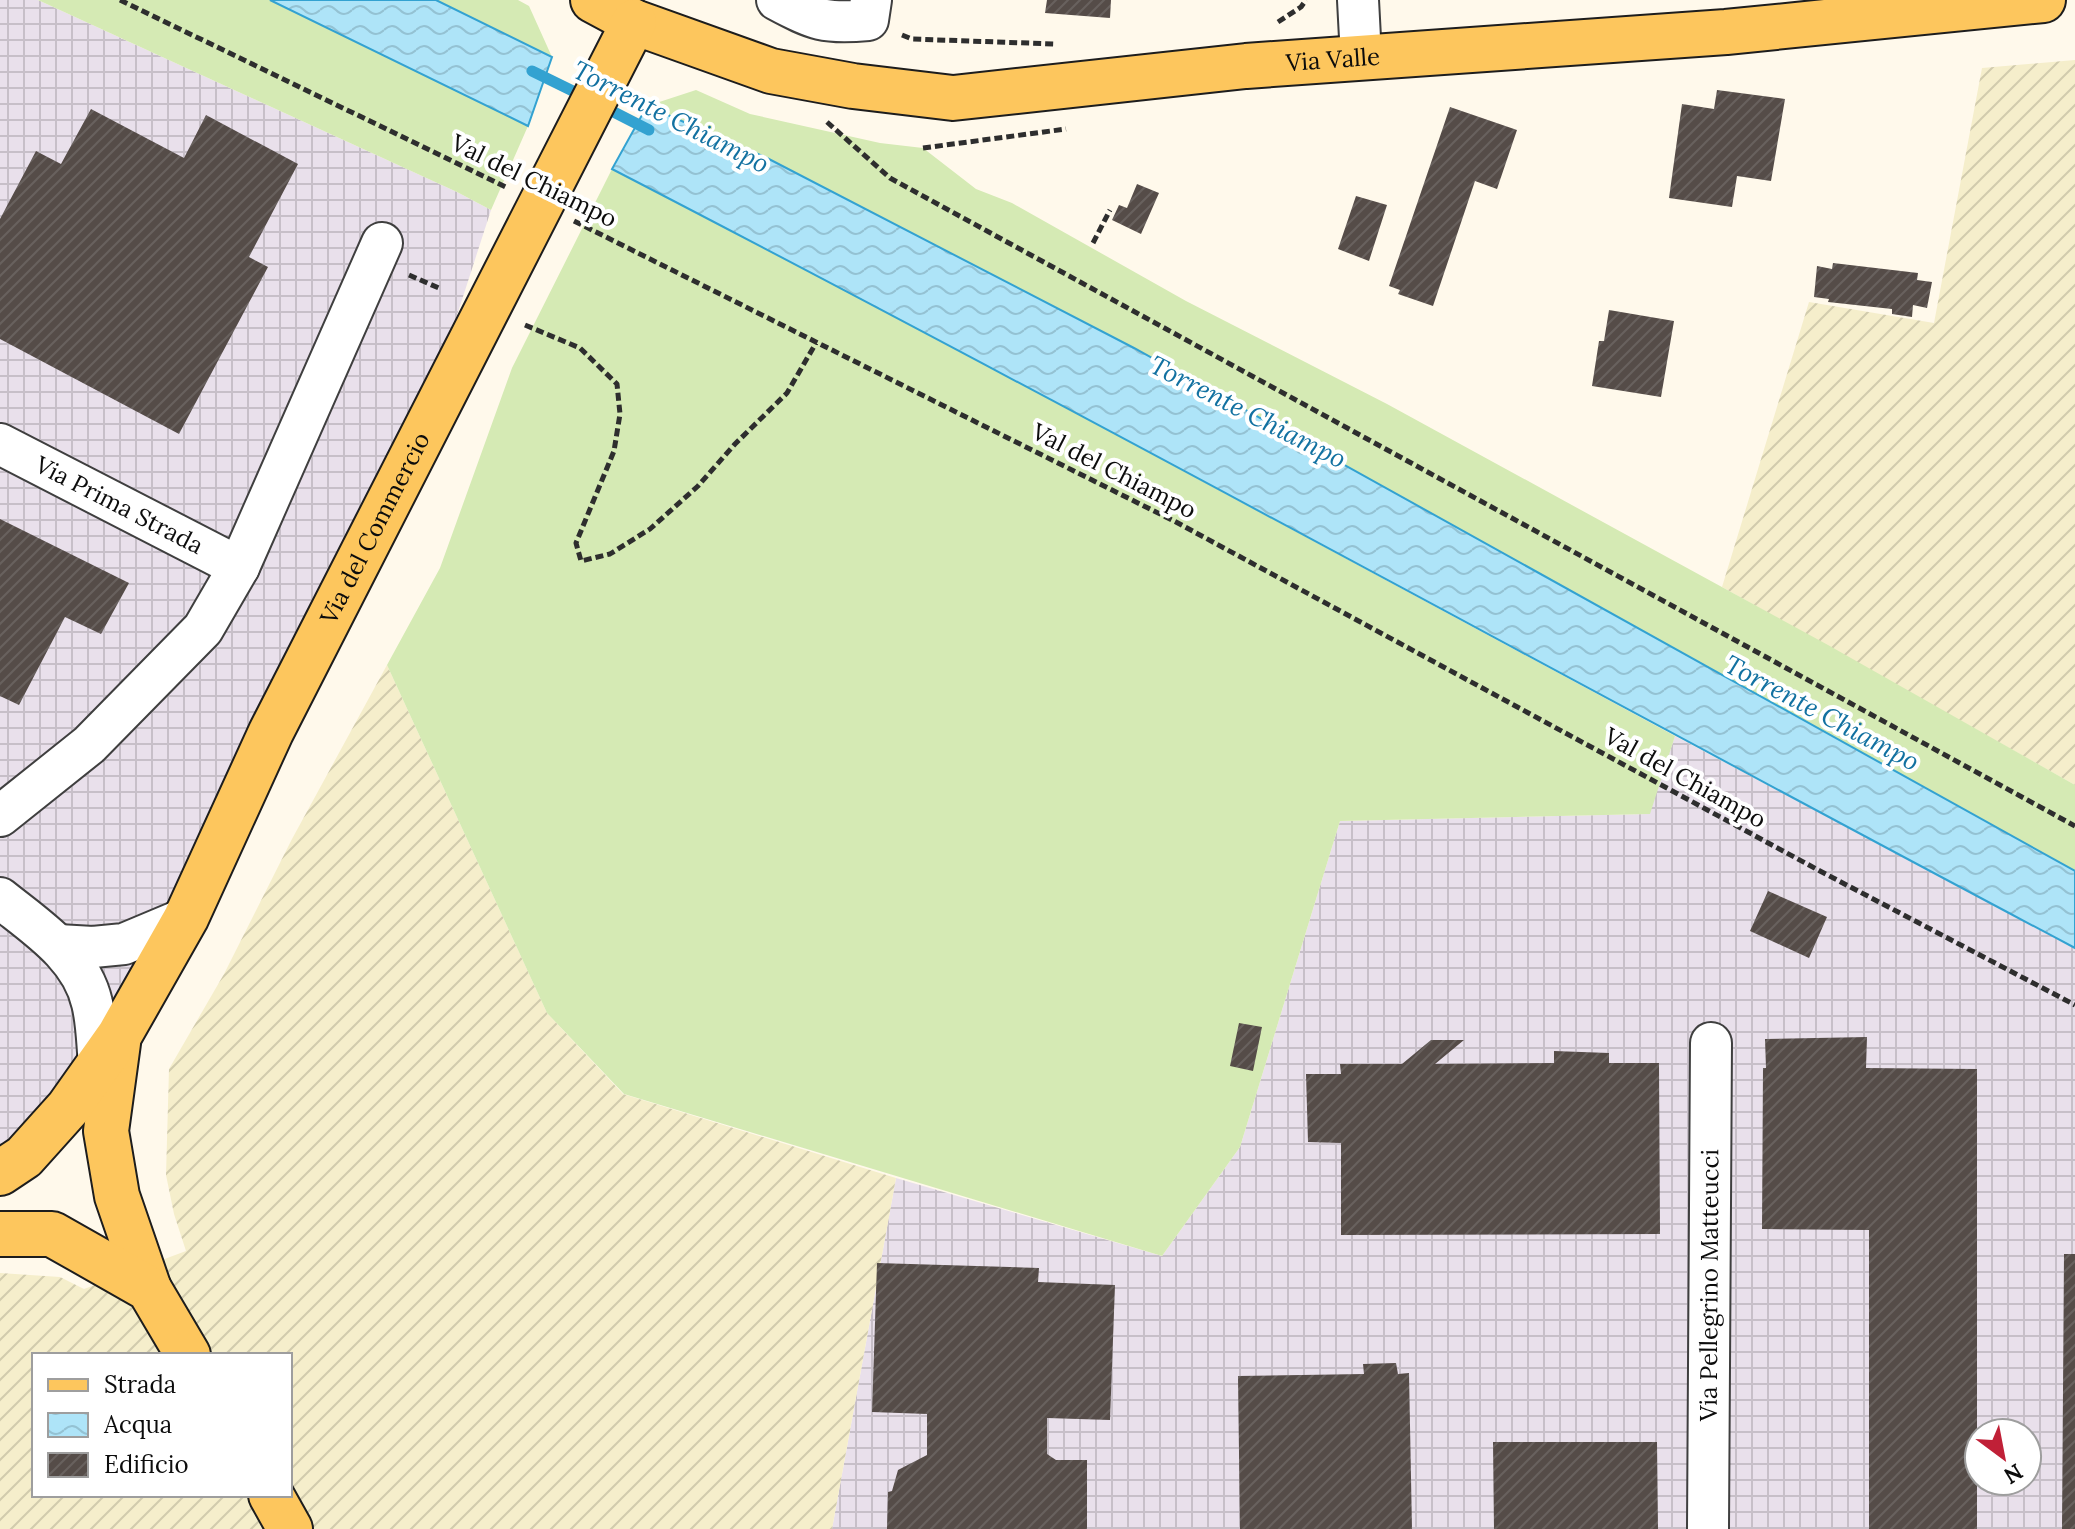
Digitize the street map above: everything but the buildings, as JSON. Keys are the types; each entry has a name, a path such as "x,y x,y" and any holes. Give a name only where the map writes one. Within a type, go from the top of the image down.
{"main road":[{"name":"Via Valle","path":"593,0 634,22 771,71 853,86 953,98 1246,66 1726,32 1926,6 2043,0"},
{"name":"Via del Commercio","path":"0,1173 24,1157 68,1108 109,1050 186,918 271,732 634,22"},
{"path":"109,1050 106,1131 117,1196 149,1289 187,1353"},
{"path":"0,1234 52,1234 149,1289"},
{"path":"272,1497 290,1529"}],"street":[{"path":"777,0 809,18 836,23 870,10"},
{"path":"1358,0 1361,57"},
{"path":"0,816 89,745 203,629 239,567 382,243"},
{"name":"Via Prima Strada","path":"0,444 239,567"},
{"path":"0,898 58,945 77,968 109,1050"},
{"path":"58,945 93,947 124,944 186,918"},
{"name":"Via Pellegrino Matteucci","path":"1708,1529 1711,1043"}],"path":[{"name":"Val del Chiampo","path":"120,0 539,203 1176,522 1820,871 2075,1005"},
{"path":"1267,30 1301,7 1306,0"},
{"path":"870,10 912,39 1056,44"},
{"path":"819,114 890,178 2075,826"},
{"path":"1093,243 1110,210"},
{"path":"525,325 580,348 617,384 620,414 614,451 576,543 581,561 610,554 650,529 698,486 787,393 816,343"}],"shaded area":[{"path":"0,0 38,0 491,210 385,538 167,946 0,1161"},
{"path":"2075,60 2075,785 1722,587 1809,302 1934,323 1982,68"},
{"path":"387,665 547,1013 623,1094 896,1178 832,1529 0,1529 0,1273 60,1277 84,1289 186,1251 166,1175 169,1069 224,974 292,839"},
{"path":"1675,736 2075,948 2075,1529 832,1529 896,1178 1162,1256 1240,1147 1340,821 1649,814"}],"green space":[{"path":"38,0 270,0 528,126 491,210"},
{"path":"436,0 518,0 529,6 552,57"},
{"path":"696,90 750,114 880,143 923,148 976,189 1012,203 1186,301 1387,404 1828,645 2075,785 2075,871 1134,348 767,158 647,106"},
{"path":"612,169 885,310 1675,736 1650,814 1340,821 1240,1147 1162,1256 624,1094 547,1013 387,665 440,568 512,368"}],"water":[{"path":"270,0 436,0 552,57 528,126"},
{"path":"647,106 767,158 1134,348 2075,871 2075,948 612,169"}],"waterway":[{"name":"Torrente Chiampo","path":"532,71 585,97"},
{"name":"Torrente Chiampo","path":"600,105 649,130"}]}
